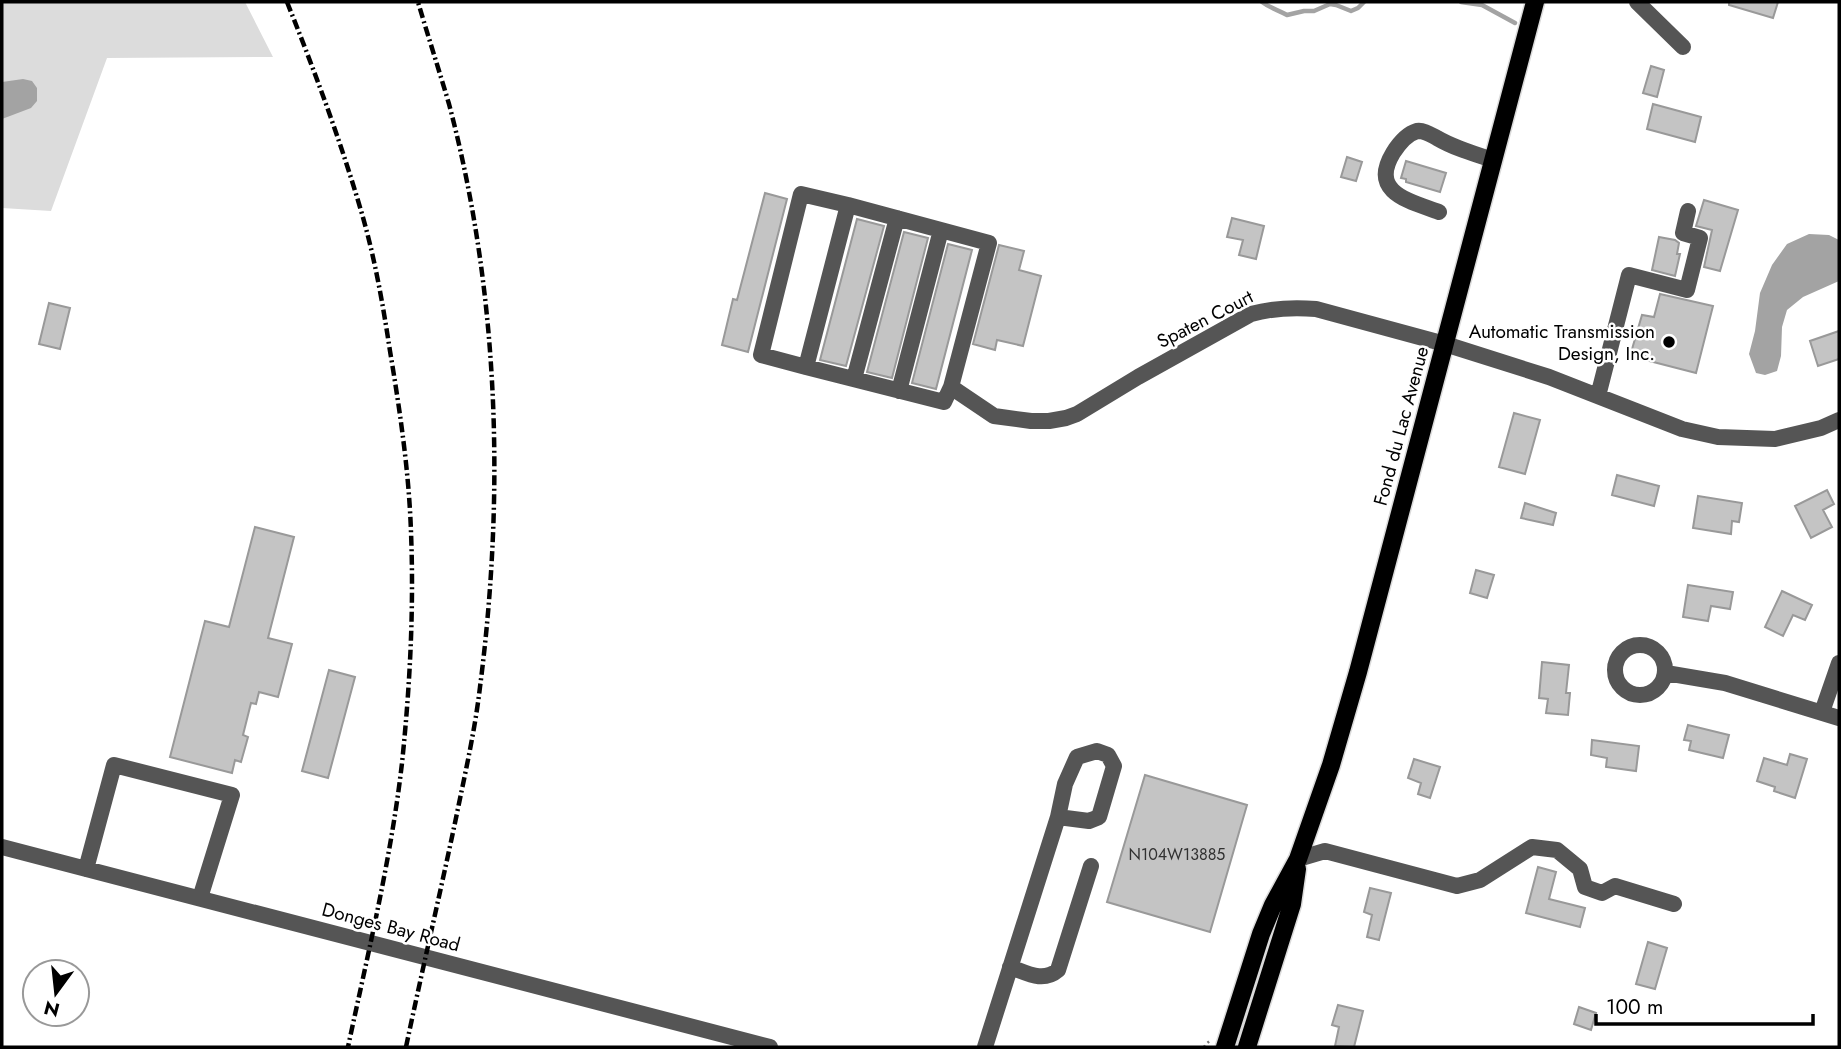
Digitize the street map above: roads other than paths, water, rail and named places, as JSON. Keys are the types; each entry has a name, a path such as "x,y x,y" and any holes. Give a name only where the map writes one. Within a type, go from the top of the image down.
{"main road":[{"name":"Fond du Lac Avenue","path":"1225,1047 1261,934 1298,859 1331,765 1535,2"},
{"name":"Fond du Lac Avenue","path":"1247,1047 1292,904 1298,859"}],"street":[{"path":"1637,2 1683,47"},
{"path":"1439,212 1399,195 1385,180 1387,166 1404,138 1419,131 1427,132 1445,143 1493,160"},
{"path":"801,194 897,218 989,243 951,387 944,402 761,355 801,194"},
{"path":"806,367 848,205"},
{"path":"1598,396 1629,275 1687,290 1700,238 1683,233 1688,211"},
{"path":"854,379 897,218"},
{"path":"899,391 941,230"},
{"name":"Spaten Court","path":"951,387 994,416 1049,421 1077,414 1251,314 1286,307 1316,309 1444,344 1549,377 1682,429 1718,438 1774,439 1821,428 1839,420"},
{"path":"1822,712 1839,663"},
{"path":"1665,673 1725,682 1839,718"},
{"path":"985,1047 1058,817 1065,784 1077,757 1097,751 1108,755 1114,766 1099,817 1089,821 1058,817"},
{"path":"86,869 114,765 232,795 200,898"},
{"name":"Donges Bay Road","path":"2,847 200,898 719,1041 770,1047"},
{"path":"1298,859 1325,851 1457,886 1480,880 1532,847 1557,850 1580,869 1585,887 1602,893 1615,886 1674,904"},
{"path":"1010,967 1041,977 1051,976 1058,970 1091,866"}],"waterway":[{"path":"1262,2 1287,15 1314,11 1330,4 1351,11 1364,2"},
{"path":"1461,2 1482,5 1515,23"}],"railway":[{"path":"287,2 336,134 371,248 397,396 410,509 412,619 402,763 385,870 348,1047"},
{"path":"406,1047 470,752 478,703 493,541 494,467 493,394 478,248 466,175 449,104 418,2"}],"place":[{"name":"Automatic Transmission Design, Inc.","path":"1669,342"}]}
